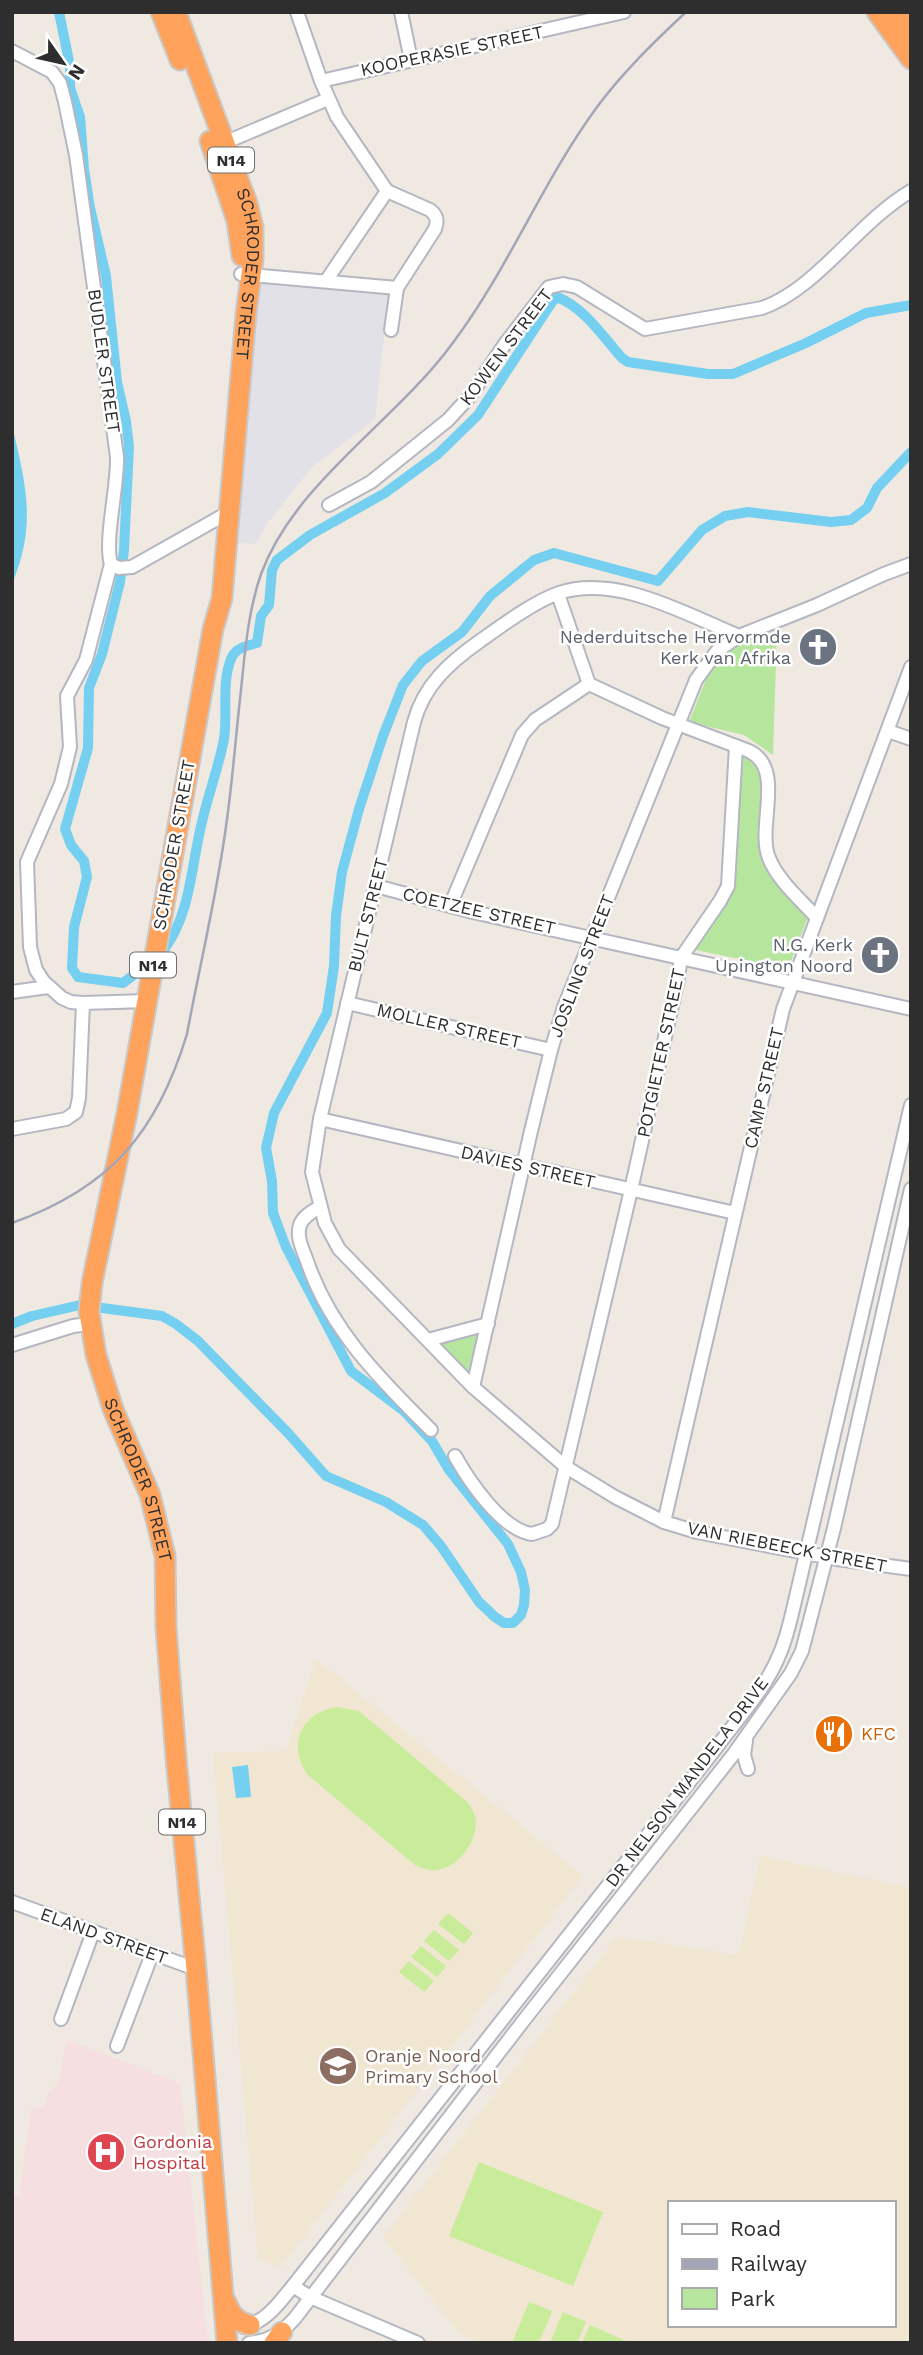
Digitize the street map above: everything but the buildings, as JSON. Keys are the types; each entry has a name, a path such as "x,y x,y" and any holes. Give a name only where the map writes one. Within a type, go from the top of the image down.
{"highway":[{"name":"SCHRODER STREET","path":"162,12 218,145"},
{"name":"SCHRODER STREET","path":"176,12 218,145 241,235 246,274 225,513 210,614 213,629 89,1312 96,1355 113,1409 150,1495 165,1556 166,1627 176,1758 197,1969 227,2335"},
{"path":"877,12 911,59"},
{"path":"896,12 911,33"},
{"path":"223,2295 234,2317 250,2334"}],"street":[{"path":"297,12 321,81 337,117 387,191 430,209 435,215 435,229 397,288 391,330"},
{"path":"401,12 411,60"},
{"name":"KOOPERASIE STREET","path":"321,81 624,12"},
{"name":"BUDLER STREET","path":"12,51 44,67 56,77 65,102 76,155 117,457 110,541 120,567 86,660 67,696 70,747 61,784 27,862 30,947 36,970 48,987"},
{"path":"218,145 328,99"},
{"path":"326,281 387,191"},
{"name":"KOWEN STREET","path":"329,505 371,482 448,420 470,396 505,344 549,287 563,284 578,287 645,329 762,309 800,288 861,230 911,191"},
{"path":"246,274 397,288"},
{"path":"120,567 225,513"},
{"path":"739,636 911,564"},
{"name":"BULT STREET","path":"664,1522 615,1497 566,1467 473,1387 347,1259 331,1236 320,1207 312,1172 320,1119 410,740 422,698 444,669 461,654 558,594 593,589 629,593 739,636"},
{"path":"558,594 589,684 759,757 766,771 769,858 777,872 817,918"},
{"name":"JOSLING STREET","path":"473,1387 523,1166 564,1007 677,724 706,664 720,647 739,636"},
{"name":"CAMP STREET","path":"664,1522 780,1019 911,667"},
{"path":"450,906 522,735 535,720 589,684"},
{"path":"888,731 911,739"},
{"name":"POTGIETER STREET","path":"455,1455 469,1480 505,1521 532,1534 553,1523 631,1190 681,958 728,886 736,746"},
{"name":"COETZEE STREET","path":"376,886 450,906 911,1009"},
{"path":"12,992 48,987 71,1002 146,1001"},
{"path":"12,1129 65,1119 76,1112 83,1003"},
{"name":"MOLLER STREET","path":"347,1003 551,1050"},
{"name":"DR NELSON MANDELA DRIVE","path":"250,2334 293,2286 733,1725 762,1686 779,1655 807,1552 911,1105"},
{"name":"DAVIES STREET","path":"320,1119 736,1213"},
{"name":"DR NELSON MANDELA DRIVE","path":"227,2335 250,2334 263,2341 278,2337 785,1685 797,1662 827,1557 911,1189"},
{"path":"320,1207 303,1219 299,1232 317,1288 371,1370 431,1430"},
{"path":"12,1345 72,1326 89,1312"},
{"path":"428,1340 488,1324"},
{"name":"VAN RIEBEECK STREET","path":"664,1522 697,1532 911,1570"},
{"path":"695,1773 727,1760 733,1725"},
{"path":"747,1737 744,1755 748,1769"},
{"name":"ELAND STREET","path":"12,1902 197,1969"},
{"path":"61,2019 93,1932"},
{"path":"117,2046 152,1954"},
{"path":"293,2286 310,2297 418,2343"}],"shaded area":[{"path":"255,277 389,292 375,419 313,466 266,525 256,544 235,542"},
{"name":"Oranje Noord Primary School","path":"316,1659 583,1876 280,2268 258,2257 213,1753 286,1751"},
{"path":"760,1856 911,1888 911,2343 481,2343 460,2334 383,2237 617,1937 739,1955"},
{"name":"Gordonia Hospital","path":"67,2040 180,2083 208,2343 12,2343 12,2196 19,2197 31,2108 44,2107 48,2093 58,2083"}],"green space":[{"path":"777,630 773,755 744,735 689,722 709,672 739,642"},
{"path":"739,755 756,761 761,773 764,856 808,917 788,969 691,949 732,893"},
{"path":"483,1330 474,1379 437,1343"},
{"path":"337,1707 359,1711 469,1804 475,1816 474,1833 466,1850 453,1864 433,1870 415,1865 308,1775 298,1753 301,1732 314,1716"},
{"path":"448,1913 473,1933 464,1944 438,1924"},
{"path":"434,1930 459,1950 449,1961 424,1941"},
{"path":"421,1946 446,1966 437,1977 411,1957"},
{"path":"409,1961 434,1981 424,1992 399,1972"},
{"path":"479,2162 603,2212 573,2286 449,2236"},
{"path":"529,2302 552,2311 539,2343 512,2343"},
{"path":"563,2312 586,2322 577,2343 550,2343"},
{"path":"590,2325 626,2341 626,2343 582,2343"}],"water":[{"path":"12,425 25,486 27,523 25,542 12,584"},
{"path":"248,1765 251,1797 236,1798 232,1767"}],"waterway":[{"path":"59,12 70,66 70,88 80,117 90,208 106,276 117,382 129,447 120,582 102,654 89,688 88,748 65,829 71,845 84,861 87,877 74,927 72,968 78,977 123,983 140,970"},
{"path":"163,951 173,936 185,904 203,818 222,749 228,669 235,652 257,643 261,616 269,605 272,570 277,560 310,535 385,493 438,454 478,415 557,297 585,316 628,362 708,374 733,374 806,343 866,313 911,305"},
{"path":"12,1324 32,1316 80,1305 162,1316 176,1324 198,1341 326,1476 386,1502 423,1525 441,1546 479,1602 504,1623 513,1623 521,1615 525,1590 521,1572 508,1544 449,1470 432,1441 404,1411 351,1371 286,1247 273,1213 272,1181 266,1148 274,1113 327,1013 342,872 383,736 403,685 422,661 462,632 490,596 534,560 554,553 658,581 702,530 725,516 748,512 831,522 851,520 867,508 877,488 911,452"}],"railway":[{"path":"12,1223 76,1193 103,1174 125,1153 144,1128 175,1069 187,1034 219,873 250,617 261,574 277,541 297,510 321,481 429,373 452,344 491,286 559,165 597,107 628,69 686,12"}],"place":[{"name":"Nederduitsche Hervormde Kerk van Afrika","path":"818,647"},
{"name":"N.G. Kerk Upington Noord","path":"880,955"},
{"name":"KFC","path":"834,1734"},
{"name":"Oranje Noord Primary School","path":"338,2066"},
{"name":"Gordonia Hospital","path":"106,2152"}]}
